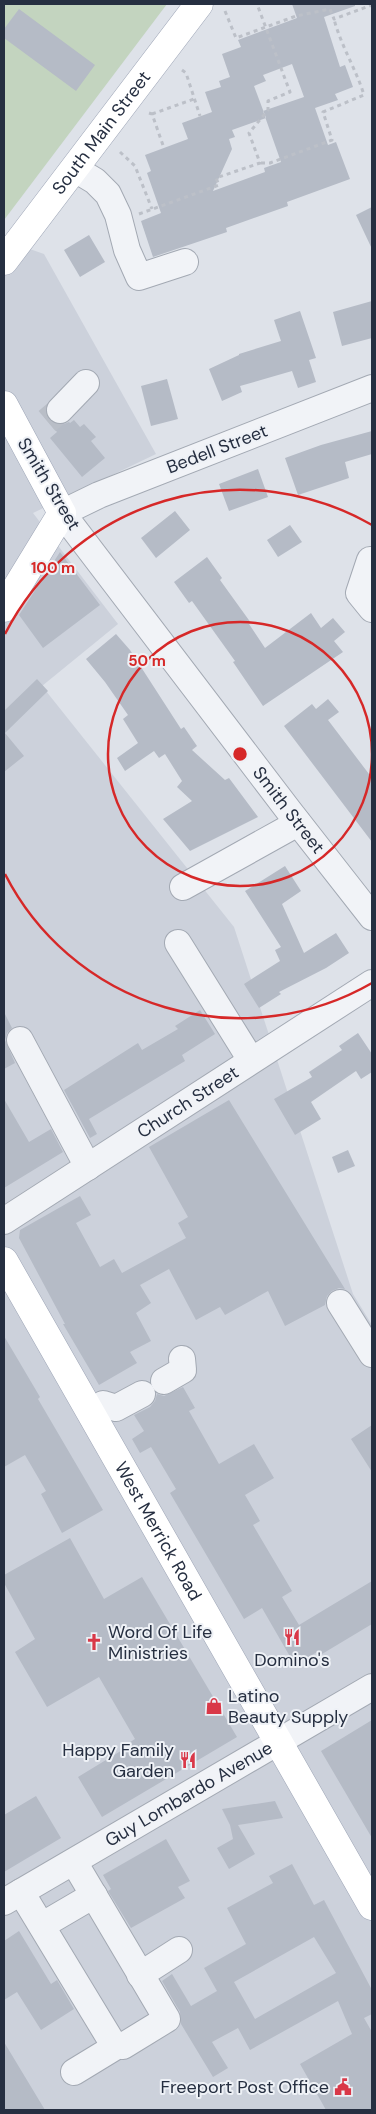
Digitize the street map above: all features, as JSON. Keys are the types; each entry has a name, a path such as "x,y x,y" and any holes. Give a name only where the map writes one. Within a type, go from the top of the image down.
{"main road":[{"name":"South Main Street","path":"4,262 75,169 212,7"},
{"name":"Smith Street","path":"4,405 62,512"},
{"path":"6,596 62,512"},
{"name":"West Merrick Road","path":"4,1261 372,1906"}],"street":[{"path":"75,169 95,181 108,194 118,215 127,250 138,277 185,262"},
{"path":"60,410 86,383"},
{"name":"Bedell Street","path":"62,512 372,388"},
{"name":"Smith Street","path":"62,512 298,823 372,917"},
{"path":"372,560 370,560 359,593 372,609"},
{"path":"183,887 298,823"},
{"path":"178,943 251,1060"},
{"name":"Church Street","path":"4,1221 372,983"},
{"path":"20,1040 88,1166"},
{"path":"340,1303 372,1354"},
{"path":"102,1404 116,1408 182,1370 182,1359"},
{"name":"Guy Lombardo Avenue","path":"12,1897 372,1686"},
{"path":"74,1862 168,2019 123,2046"},
{"path":"53,1919 94,1895"},
{"path":"12,1897 115,2047 74,2072"},
{"path":"140,1975 179,1950"}],"path":[{"path":"257,4 290,92 268,100 268,110 250,133 260,163"},
{"path":"334,19 372,5"},
{"path":"135,215 219,185 216,178 260,163 270,163 332,140 323,112 364,95 330,9 296,16 236,38 212,7"},
{"path":"182,70 186,73 200,116"},
{"path":"164,148 151,114 194,99"},
{"path":"120,152 135,166 152,209"}],"shaded area":[{"path":"4,240 44,254 156,454 33,513 118,624 42,686 234,927 353,1294 372,1325 372,2110 4,2110"}],"green space":[{"path":"4,4 167,4 4,220"}],"building":[{"path":"292,4 355,4 355,6 324,17 340,67 345,65 353,87 335,94 338,100 315,108 328,145 336,142 350,179 287,202 288,206 226,228 227,232 153,257 141,221 161,213 147,173 151,171 145,155 188,139 182,123 212,112 205,92 221,87 219,81 230,77 222,54 241,47 238,40 297,18","holes":["292,64 304,97 263,111 254,86 266,81 263,75","266,118 281,162 264,168 265,172 213,191 232,149 229,139 235,137 232,130"]},
{"path":"19,9 95,65 76,91 4,38 4,29"},
{"path":"372,207 372,249 356,215"},
{"path":"89,235 105,262 80,277 64,250"},
{"path":"372,301 372,338 342,346 333,312"},
{"path":"300,311 316,358 309,360 316,382 298,388 292,371 240,386 242,392 222,401 209,369 239,354 281,341 274,320"},
{"path":"167,379 178,419 151,426 141,386"},
{"path":"46,415 50,421 57,425 70,423 74,420 80,427 84,424 96,437 91,441 105,458 82,477 50,438 57,432 44,417"},
{"path":"372,431 372,454 345,462 349,478 298,495 285,458 321,445"},
{"path":"258,469 268,497 229,511 219,484"},
{"path":"175,511 190,530 156,558 141,538"},
{"path":"290,525 302,542 278,557 267,540"},
{"path":"60,552 100,605 43,648 19,615"},
{"path":"207,557 222,578 220,580 251,623 249,624 265,648 311,613 321,628 333,618 345,632 334,641 343,652 263,706 233,662 235,661 192,601 189,603 174,582"},
{"path":"116,634 130,650 181,729 184,727 197,746 192,750 225,780 229,778 258,817 190,851 163,819 192,801 177,787 182,781 165,754 159,758 154,751 125,771 117,758 138,743 123,719 128,715 86,659"},
{"path":"37,679 48,691 5,733 24,756 4,772 4,711"},
{"path":"328,699 339,712 328,720 372,778 372,842 284,726 312,704 316,709"},
{"path":"285,866 301,891 282,904 304,953 336,933 349,953 326,968 279,992 281,994 259,1008 244,984 280,961 275,950 281,947 245,891"},
{"path":"200,1010 215,1034 182,1055 185,1061 89,1119 97,1134 90,1138 64,1090 138,1043 142,1050 178,1029 175,1026"},
{"path":"4,1012 12,1028 7,1033 5,1040 15,1063 4,1069"},
{"path":"358,1033 372,1054 372,1072 361,1079 356,1071 311,1102 321,1119 295,1135 274,1099 312,1077 309,1072 342,1050 339,1046"},
{"path":"4,1099 29,1142 51,1129 63,1152 4,1188"},
{"path":"229,1100 345,1289 339,1288 332,1291 327,1296 325,1305 285,1326 268,1291 225,1315 220,1307 196,1320 169,1269 140,1285 151,1303 136,1313 151,1341 130,1352 137,1363 99,1385 63,1324 65,1324 19,1238 20,1230 80,1196 91,1215 76,1223 100,1267 114,1259 122,1273 186,1238 178,1223 188,1217 149,1147"},
{"path":"348,1150 355,1166 338,1173 332,1157"},
{"path":"4,1336 40,1397 38,1399 103,1510 62,1533 41,1494 46,1491 25,1455 4,1467"},
{"path":"183,1387 195,1408 189,1411 219,1464 254,1444 274,1478 245,1495 260,1521 253,1525 292,1591 282,1597 299,1625 372,1581 372,1624 322,1654 319,1651 303,1660 302,1658 298,1660 296,1658 292,1660 262,1608 244,1619 170,1493 176,1489 151,1447 140,1453 132,1439 144,1431 134,1415 150,1407 155,1401 157,1394 164,1396"},
{"path":"372,1425 372,1472 351,1439"},
{"path":"70,1538 104,1599 142,1577 237,1737 102,1817 78,1777 124,1749 122,1747 135,1739 99,1677 47,1707 15,1652 35,1639 4,1583 4,1575"},
{"path":"372,1720 372,1838 321,1751"},
{"path":"36,1796 61,1838 4,1872 4,1815"},
{"path":"275,1801 283,1818 238,1825 255,1854 229,1869 217,1848 233,1839 230,1825 222,1809"},
{"path":"166,1839 190,1881 178,1887 185,1898 131,1928 108,1891 111,1889 103,1875"},
{"path":"292,1864 314,1905 324,1900 372,1990 372,2014 364,2018 372,2032 372,2110 326,2110 300,2064 352,2034 338,2001 250,2050 238,2028 212,2042 228,2068 213,2077 181,2024 180,2012 162,1981 172,1974 191,2006 217,1991 204,1968 246,1944 227,1908 273,1883 269,1876","holes":["314,1937 336,1973 255,2019 234,1982"]},
{"path":"19,1931 51,1984 57,1980 74,2009 41,2030 17,1992 4,2000 4,1941"},
{"path":"4,2042 45,2110 4,2110"}],"tunnel":[{"path":"47,421 60,410"}],"place":[{"name":"Domino's","path":"292,1637"},
{"name":"Word Of Life Ministries","path":"94,1642"},
{"name":"Latino Beauty Supply","path":"214,1706"},
{"name":"Happy Family Garden","path":"188,1760"},
{"name":"Freeport Post Office","path":"343,2087"}]}
